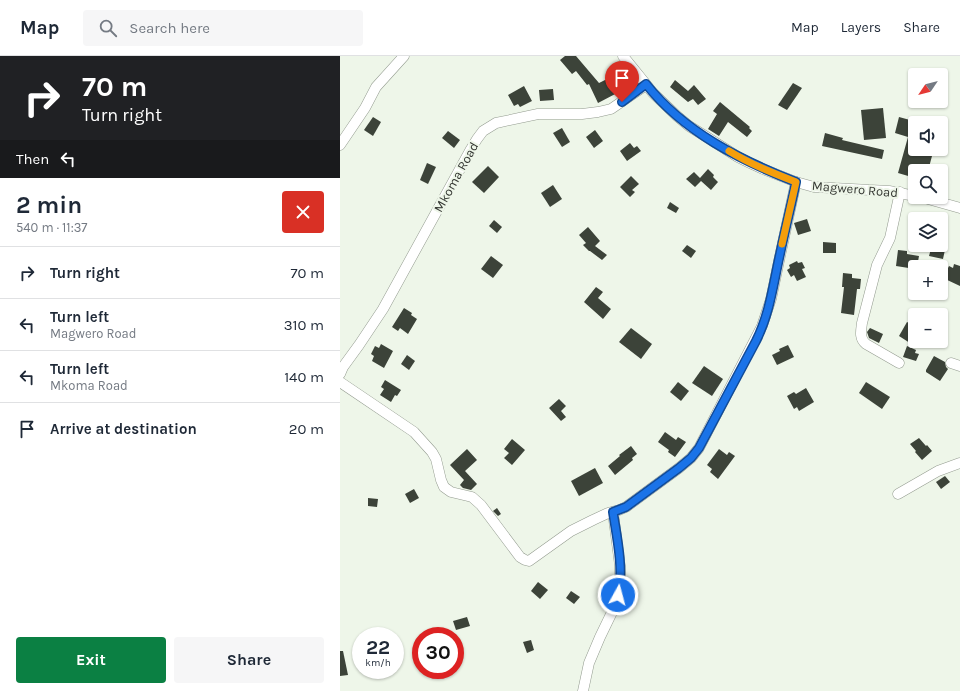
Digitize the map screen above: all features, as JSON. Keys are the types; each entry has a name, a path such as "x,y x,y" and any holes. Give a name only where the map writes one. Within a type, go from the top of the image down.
{"street":[{"path":"340,145 365,108 376,87 404,56"},
{"name":"Magwero Road","path":"622,56 667,107 677,116 694,129 738,157 796,182 820,187 900,192 908,194"},
{"name":"Mkoma Road","path":"340,374 383,309 471,148 483,131 496,123 538,114 582,114 611,109 646,84"},
{"path":"340,382 414,432 432,452 436,459 440,480 444,487 451,492 472,497 481,505 520,557 529,561 571,531 626,507 679,468 691,458 699,448 756,341 762,326 771,300 796,182"},
{"path":"899,363 866,344 862,339 861,332 877,265 889,242 900,192"},
{"path":"946,204 960,208"},
{"path":"898,494 938,471 960,463"},
{"path":"583,691 589,663 616,604 620,586 620,566 613,512"}],"building":[{"path":"565,56 576,56 599,83 611,77 619,92 598,103 589,84 587,85 576,71 572,74 560,60"},
{"path":"675,80 688,91 694,85 706,99 698,105 693,99 688,102 670,87"},
{"path":"793,83 802,88 787,110 778,105"},
{"path":"524,86 532,101 520,107 518,104 514,106 508,95"},
{"path":"553,89 554,100 540,101 539,90"},
{"path":"720,102 750,127 749,128 752,131 747,137 728,122 719,136 708,129 717,114 713,111"},
{"path":"883,108 886,138 864,140 861,110"},
{"path":"373,117 381,122 373,136 364,130"},
{"path":"899,117 908,119 908,137 895,133"},
{"path":"562,128 570,142 562,147 553,133"},
{"path":"595,130 603,141 594,148 586,137"},
{"path":"448,131 460,140 454,148 442,138"},
{"path":"825,133 843,138 842,140 884,150 882,159 822,146"},
{"path":"908,137 908,156 932,156 930,164 908,164 908,176 898,173"},
{"path":"630,143 634,148 637,146 641,151 627,161 620,151"},
{"path":"427,163 436,167 428,184 420,180"},
{"path":"488,166 499,177 484,193 472,182"},
{"path":"708,169 718,182 711,190 701,181 695,187 686,179 694,172 700,178"},
{"path":"631,176 639,184 632,190 635,192 630,197 620,187"},
{"path":"553,185 562,199 550,207 541,193"},
{"path":"670,202 679,208 676,213 667,208"},
{"path":"807,219 811,231 798,235 794,223"},
{"path":"494,220 502,227 497,233 489,226"},
{"path":"588,227 600,241 595,246 607,255 602,260 583,245 586,243 579,235"},
{"path":"823,242 836,243 836,253 823,253"},
{"path":"687,245 696,251 691,258 682,251"},
{"path":"898,250 907,251 907,254 919,256 918,260 908,260 908,268 896,266"},
{"path":"930,252 944,252 943,259 929,256"},
{"path":"491,256 503,265 493,278 481,269"},
{"path":"797,261 798,263 802,262 805,268 802,269 806,277 797,281 794,275 791,277 787,270 790,268 789,265"},
{"path":"954,264 960,266 960,286 948,280 948,268 949,266 953,268"},
{"path":"843,273 852,274 852,278 861,279 860,289 857,289 854,315 841,313 844,287 842,287"},
{"path":"596,287 603,292 598,298 611,309 603,319 584,302"},
{"path":"404,308 412,313 411,315 417,319 408,334 400,328 398,331 392,327"},
{"path":"907,322 908,322 908,342 899,336"},
{"path":"631,328 652,344 641,359 619,342"},
{"path":"870,328 883,334 879,343 869,338 867,332"},
{"path":"381,344 393,351 384,368 372,361 374,356 371,354 375,346 379,348"},
{"path":"788,345 794,357 777,365 772,355 780,351 779,349"},
{"path":"907,346 908,348 916,350 915,353 919,354 916,361 903,357"},
{"path":"407,355 415,361 409,370 401,364"},
{"path":"934,356 945,362 948,369 940,381 926,372"},
{"path":"704,366 723,379 712,396 692,383"},
{"path":"385,380 401,390 397,396 395,395 391,402 380,395 384,389 381,387"},
{"path":"678,382 689,391 681,401 670,392"},
{"path":"866,382 890,397 882,409 859,393"},
{"path":"806,388 814,402 799,411 797,407 794,409 787,396 794,392 796,394"},
{"path":"559,399 566,406 561,411 566,417 561,421 549,408"},
{"path":"665,432 676,440 678,437 686,442 675,457 668,452 669,450 658,442"},
{"path":"919,438 932,451 922,460 910,444"},
{"path":"512,439 525,450 512,465 504,458 509,453 504,449"},
{"path":"631,446 637,454 632,458 633,460 615,475 608,466"},
{"path":"467,449 477,460 465,471 477,484 471,490 463,488 460,485 464,480 450,465"},
{"path":"719,449 727,455 729,452 735,456 718,479 710,472 712,469 707,465"},
{"path":"595,468 603,483 579,496 571,481"},
{"path":"945,476 950,482 941,489 936,482"},
{"path":"414,489 419,498 410,503 405,494"},
{"path":"368,498 378,499 377,507 368,506"},
{"path":"497,508 501,514 498,516 493,511"},
{"path":"538,582 548,590 540,599 531,591"},
{"path":"571,591 580,597 574,604 566,598"},
{"path":"467,617 470,626 464,628 455,627 453,621"},
{"path":"531,640 534,650 527,653 523,642"},
{"path":"340,651 343,651 348,675 340,676"}],"slow traffic":[{"path":"729,151 763,169 796,182 782,244"}],"route":[{"path":"618,595 620,586 620,566 613,512 626,507 679,468 691,458 699,448 756,341 762,326 771,300 796,182 738,157 689,126 667,107 646,84 622,102"}]}
